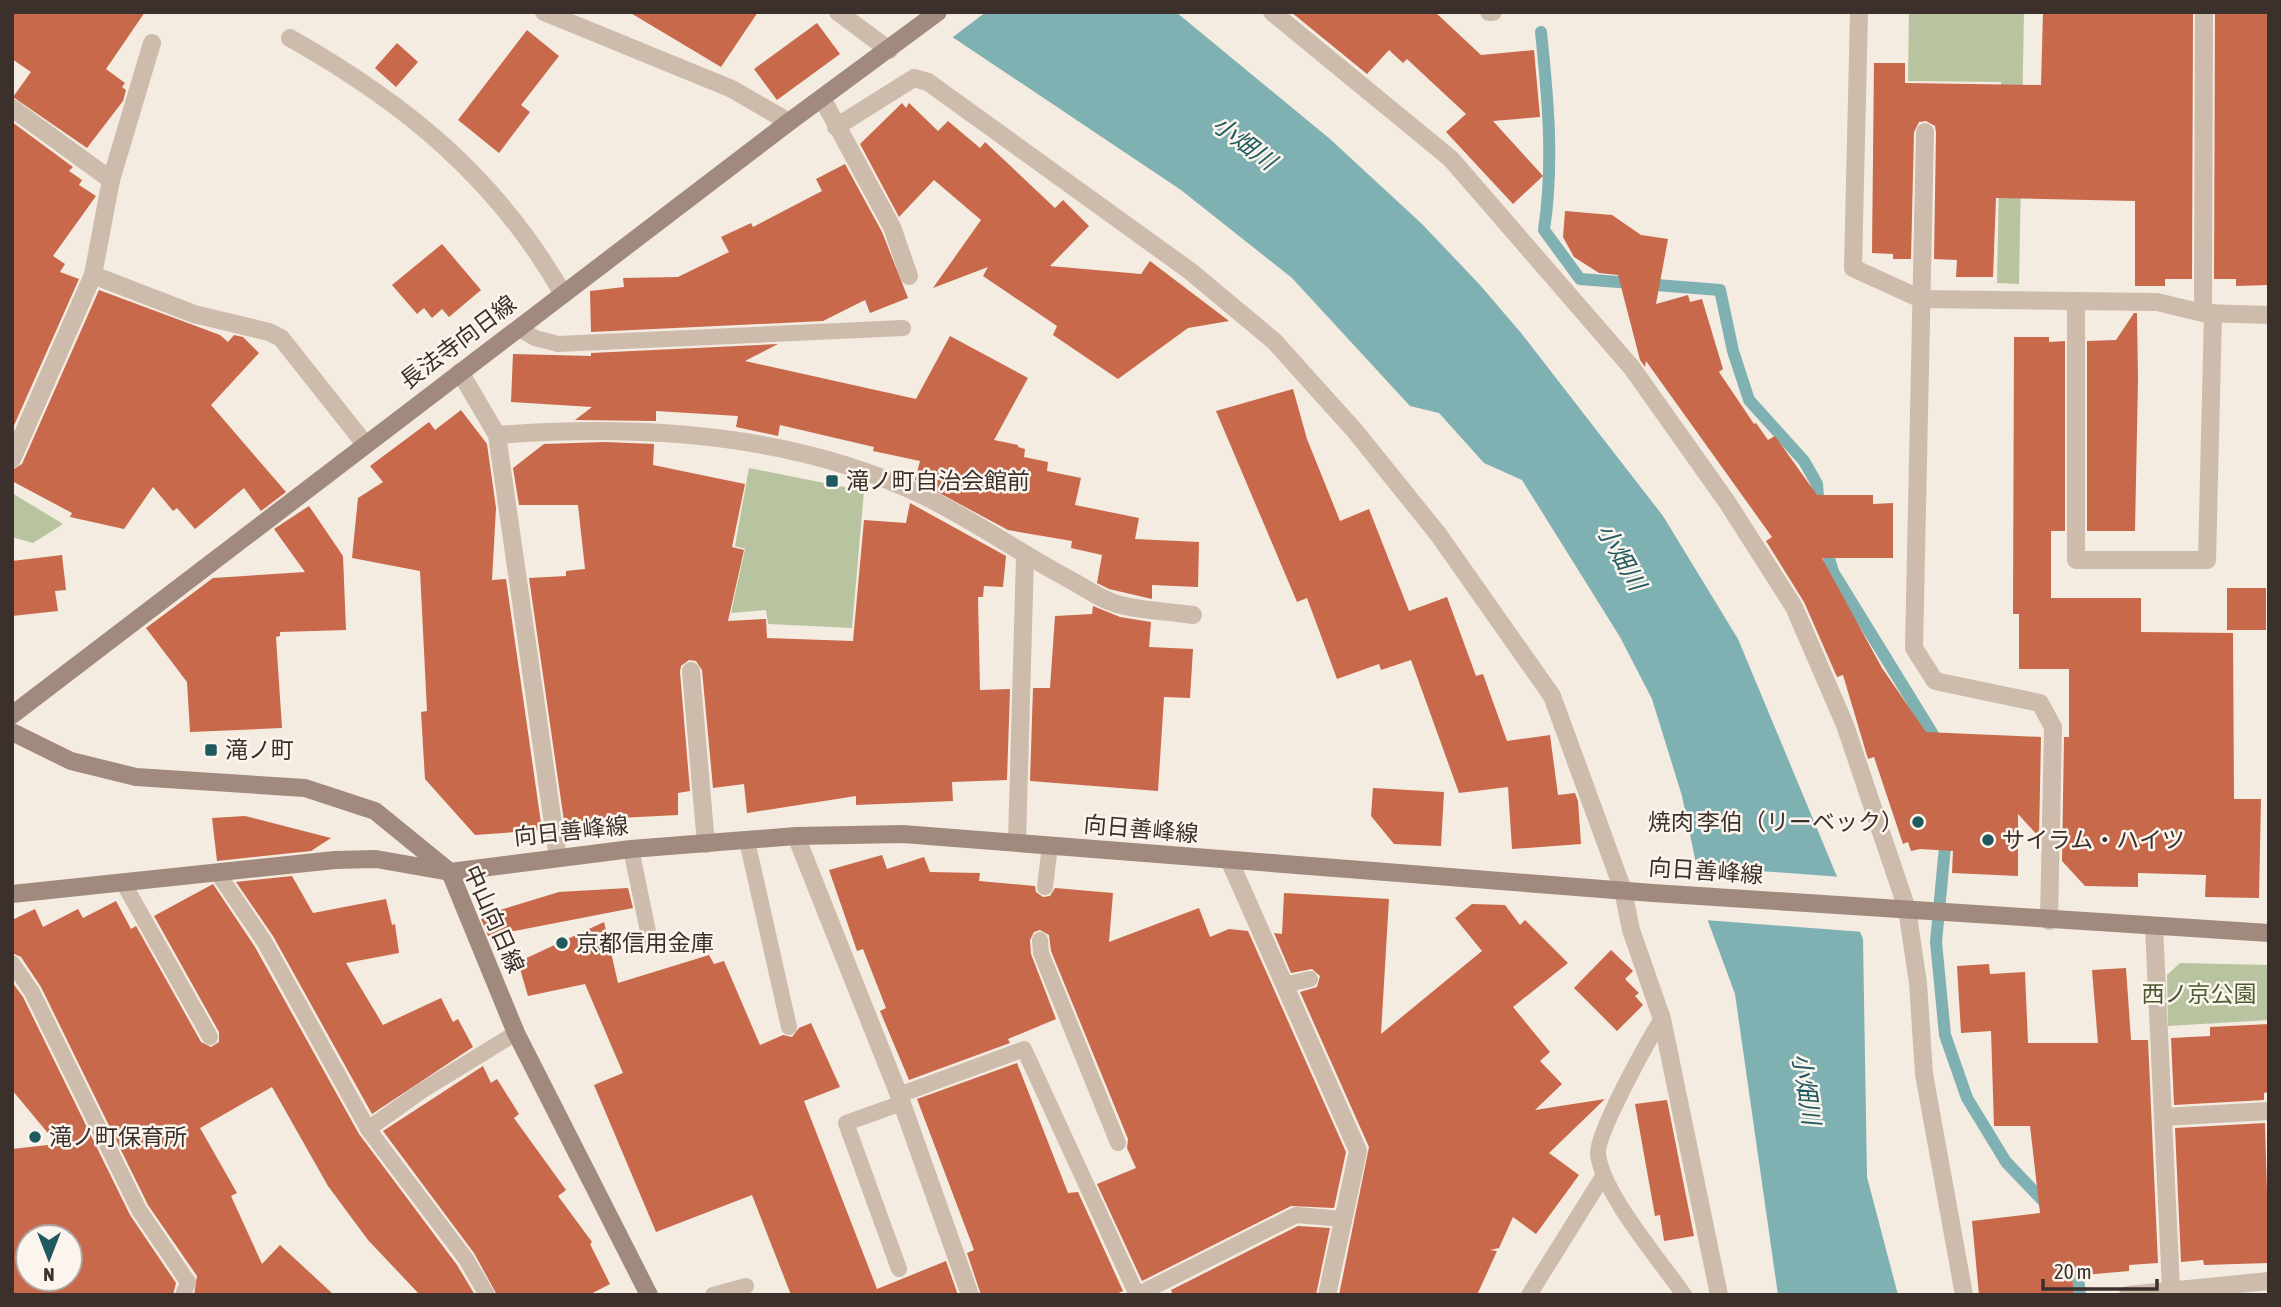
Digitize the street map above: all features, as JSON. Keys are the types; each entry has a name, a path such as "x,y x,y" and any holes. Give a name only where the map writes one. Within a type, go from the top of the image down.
{"main road":[{"name":"長法寺向日線","path":"12,715 789,122 938,12"},
{"name":"中山向日線","path":"12,732 71,761 136,777 305,788 375,811 450,872 516,1033 649,1295"},
{"name":"向日善峰線","path":"12,894 219,875 335,860 376,859 450,872 631,849 796,836 902,834 1230,862 1653,893 1886,907 2049,921 2269,933"}],"street":[{"path":"544,12 732,89 789,122"},
{"path":"838,12 889,50"},
{"path":"1272,12 1451,159 1632,368 1719,491 1794,607 1845,725 1908,909 1918,983 1924,1074 1964,1295"},
{"path":"1859,12 1853,268 1921,299 2157,302 2208,313 2269,316"},
{"path":"2076,301 2076,560 2207,560 2208,313 2204,12"},
{"path":"290,37 371,86 446,146 511,216 563,294"},
{"path":"12,459 93,275 111,180 152,43"},
{"path":"836,127 914,78 928,82 1180,263 1274,341 1355,431 1438,534 1552,696 1623,890 1632,930 1662,1019 1719,1295"},
{"path":"822,98 892,227 909,276"},
{"path":"12,108 111,180"},
{"path":"1925,132 1914,648 1935,681 2040,703 2053,727 2049,921"},
{"path":"93,275 194,314 270,332 281,338 365,444"},
{"path":"460,372 497,435 558,858"},
{"path":"497,435 633,431 701,437 808,456 860,471 922,495 993,534 1026,557 1113,603 1193,615"},
{"path":"1017,842 1026,557"},
{"path":"691,671 706,844"},
{"path":"796,836 900,1099 970,1295"},
{"path":"1230,862 1358,1151 1327,1295"},
{"path":"2154,926 2171,1288"},
{"path":"2163,1117 2269,1111"},
{"path":"2128,1295 2171,1288 2269,1281"}],"lane":[{"path":"518,328 535,338 558,344 902,328"},
{"path":"747,841 789,1027"},
{"path":"1045,887 1050,845"},
{"path":"631,849 650,941"},
{"path":"219,875 264,941 368,1129 466,1259 487,1295"},
{"path":"124,884 209,1037"},
{"path":"1040,940 1041,953 1118,1143"},
{"path":"12,963 32,992 139,1210 188,1283 183,1295"},
{"path":"1284,985 1310,979"},
{"path":"1662,1019 1639,1054 1597,1150 1602,1178 1684,1295"},
{"path":"368,1129 446,1075 516,1033"},
{"path":"899,1269 846,1123 1024,1049 1137,1294 1296,1216 1343,1219"},
{"path":"1529,1295 1602,1178"},
{"path":"713,1295 746,1286"}],"green space":[{"path":"1909,12 2024,12 2019,284 1997,283 2001,82 1908,81"},
{"path":"749,468 864,491 852,628 768,624 766,610 731,613 745,549 735,546"},
{"path":"12,493 63,524 33,543 12,537"},
{"name":"西ノ京公園","path":"2180,963 2269,965 2269,1020 2168,1026 2167,975"}],"water":[{"name":"小畑川","path":"915,12 1176,12 1330,139 1422,224 1521,333 1663,516 1738,639 1863,939 1867,1177 1898,1295 1778,1295 1735,994 1708,921 1682,796 1652,699 1620,637 1522,480 1484,463 1439,413 1410,406 1292,278 1181,190"}],"pier":[{"path":"912,12 986,12 949,40"},
{"path":"1693,866 1842,877 1864,932 1704,920"}],"building":[{"path":"12,12 145,12 106,69 125,83 122,87 126,90 123,101 87,148 13,97 31,72 12,59"},
{"path":"629,12 758,12 721,67"},
{"path":"1291,12 1435,12 1481,55 1534,50 1540,117 1493,121 1543,176 1513,204 1446,132 1466,114 1407,59 1403,63 1389,50 1367,74"},
{"path":"2043,12 2193,12 2192,279 2165,279 2165,286 2135,286 2135,201 1996,198 1993,277 1956,277 1957,260 1934,259 1936,132 1935,126 1926,121 1919,122 1914,132 1911,259 1893,259 1893,254 1872,253 1874,63 1905,63 1905,83 2041,85"},
{"path":"2215,12 2269,12 2269,285 2236,286 2236,279 2214,279"},
{"path":"817,23 840,54 777,100 754,69"},
{"path":"527,30 559,56 521,105 530,112 499,153 458,120"},
{"path":"397,43 418,62 396,87 375,68"},
{"path":"902,103 906,108 909,103 938,131 948,121 980,148 985,142 1055,208 1063,200 1089,226 1050,266 1141,274 1150,261 1229,321 1188,328 1118,379 1053,335 1057,326 983,276 988,267 933,288 981,220 934,180 899,217 860,144"},
{"path":"12,122 73,167 69,171 82,180 79,185 96,196 53,256 65,264 60,272 79,279 12,430"},
{"path":"845,164 882,232 908,298 870,313 865,300 823,321 591,332 590,291 624,287 623,278 678,277 729,252 721,237 751,223 753,227 822,191 816,179"},
{"path":"1565,211 1612,215 1641,235 1668,239 1656,304 1688,295 1690,302 1702,299 1723,369 1719,372 1754,424 1756,423 1768,440 1775,436 1817,495 1873,495 1873,504 1893,503 1893,558 1822,558 1882,668 1926,732 2041,737 2039,837 2018,814 2018,876 1952,873 1953,851 1911,851 1908,842 1903,844 1874,757 1868,759 1843,675 1837,677 1804,602 1766,541 1772,537 1646,361 1645,367 1640,360 1618,275 1599,273 1574,257 1563,237"},
{"path":"442,244 481,290 449,317 442,309 432,318 424,308 417,314 392,285"},
{"path":"99,290 220,335 228,342 234,335 243,337 259,353 211,405 286,492 261,511 244,488 195,529 177,508 173,511 153,487 124,529 70,517 72,513 12,481 12,470 22,464"},
{"path":"2134,313 2137,313 2138,380 2135,531 2087,531 2087,341 2116,340"},
{"path":"950,336 1028,378 994,440 1018,445 1025,449 1024,457 1048,462 1047,471 1081,478 1075,505 1139,518 1135,539 1199,542 1198,587 1152,585 1152,599 1109,589 1097,583 1102,555 1071,548 1072,541 1008,530 915,480 920,461 873,451 874,447 780,425 778,436 736,427 738,416 656,411 656,421 575,420 592,407 511,402 513,354 591,356 591,353 778,344 745,361 916,399"},
{"path":"2014,337 2049,337 2049,342 2065,341 2065,531 2051,531 2051,598 2141,598 2141,632 2233,633 2234,799 2261,799 2259,898 2205,897 2206,875 2138,873 2138,887 2085,886 2062,861 2064,737 2069,737 2069,669 2019,669 2019,614 2013,614"},
{"path":"1293,389 1307,439 1340,521 1369,509 1409,611 1447,597 1476,676 1483,674 1507,741 1550,735 1558,795 1575,793 1578,801 1581,844 1512,849 1508,787 1459,793 1411,660 1381,670 1379,664 1337,679 1307,598 1297,602 1216,411"},
{"path":"461,410 487,444 496,508 492,580 506,579 542,830 475,835 425,779 421,712 427,711 420,571 352,558 358,498 383,482 370,466 429,422 435,430"},
{"path":"544,444 654,444 653,465 745,484 732,547 744,550 728,621 766,619 767,638 853,641 864,520 906,523 910,503 1006,556 1003,587 984,586 983,597 978,597 980,690 1010,689 1007,780 952,782 953,801 856,805 856,796 747,813 744,784 713,788 702,670 696,661 689,660 681,666 680,672 690,791 678,793 678,815 619,818 620,823 578,830 577,827 565,828 529,578 566,576 566,571 585,569 578,505 519,505 513,468"},
{"path":"309,506 343,556 346,630 280,632 280,636 276,637 282,728 190,732 187,682 146,628 213,578 305,572 274,529"},
{"path":"62,555 66,590 55,591 58,611 12,616 12,561"},
{"path":"2227,588 2266,588 2266,630 2227,630"},
{"path":"1093,606 1120,617 1151,622 1149,647 1193,649 1190,698 1164,697 1158,791 1030,781 1033,688 1050,688 1055,616 1092,614"},
{"path":"1373,788 1444,792 1441,846 1394,844 1371,816"},
{"path":"245,816 331,838 311,851 217,861 212,818"},
{"path":"882,855 887,869 924,857 930,872 980,873 979,881 1035,886 1036,892 1043,897 1050,896 1055,888 1113,893 1109,942 1199,908 1210,937 1229,929 1248,931 1346,1152 1334,1208 1291,1206 1142,1281 1097,1184 1136,1168 1127,1148 1128,1139 1051,951 1049,935 1040,930 1034,932 1030,940 1031,954 1056,1019 1008,1039 1010,1043 909,1080 880,1011 886,1008 863,949 857,951 829,870"},
{"path":"292,876 313,913 386,899 392,925 395,924 399,953 346,963 383,1025 441,998 453,1022 458,1019 473,1047 372,1114 273,936 236,882"},
{"path":"213,884 255,947 359,1134 457,1265 475,1295 420,1295 368,1240 328,1186 272,1087 200,1128 237,1193 231,1196 262,1264 280,1245 334,1295 194,1295 197,1276 148,1205 41,987 21,957 12,953 12,920 35,909 43,927 78,909 83,918 116,901 131,929 136,926 201,1042 211,1047 219,1042 219,1032 154,916"},
{"path":"628,888 633,908 488,936 480,916 559,892"},
{"path":"1284,893 1389,899 1381,1034 1482,951 1455,918 1472,904 1505,905 1520,925 1525,920 1568,963 1513,1007 1550,1052 1540,1061 1562,1084 1535,1110 1605,1099 1549,1153 1579,1175 1536,1234 1513,1217 1499,1248 1490,1250 1497,1251 1477,1295 1339,1295 1369,1147 1300,992 1317,987 1320,976 1312,969 1291,973 1274,933 1282,934"},
{"path":"604,922 618,983 709,955 714,964 724,961 760,1045 783,1035 792,1037 799,1028 811,1023 840,1087 804,1101 877,1289 946,1261 958,1295 791,1295 752,1195 656,1232 594,1085 623,1073 585,984 528,996 518,962"},
{"path":"1611,950 1633,971 1625,979 1639,993 1635,996 1643,1005 1617,1031 1574,988"},
{"path":"1989,964 1990,974 2025,972 2028,1043 2098,1043 2092,970 2126,968 2131,1040 2148,1040 2158,1263 2129,1265 2129,1271 2072,1276 2074,1295 1979,1295 1972,1221 2040,1213 2030,1126 1994,1126 1991,1031 1961,1033 1957,966"},
{"path":"12,982 23,997 130,1215 176,1283 173,1295 12,1295 12,1149 57,1144 12,1090"},
{"path":"2269,1024 2269,1092 2264,1093 2264,1100 2174,1105 2171,1038 2210,1036 2210,1027"},
{"path":"1017,1063 1068,1193 1078,1192 1123,1291 1114,1295 981,1295 967,1253 974,1250 917,1099"},
{"path":"483,1066 491,1083 497,1079 519,1114 514,1118 566,1190 558,1196 592,1242 590,1244 610,1284 589,1295 497,1295 474,1253 383,1131"},
{"path":"1667,1100 1694,1236 1664,1241 1660,1215 1655,1216 1635,1104"},
{"path":"2265,1123 2269,1263 2204,1265 2203,1260 2181,1262 2175,1128"},
{"path":"1298,1226 1330,1228 1316,1295 1173,1295 1171,1290"}],"waterway":[{"path":"1541,32 1548,106 1549,156 1544,230 1580,279 1720,290 1733,351 1749,400 1804,461 1817,484 1819,509"},
{"path":"1825,544 1833,572 1940,746"},
{"path":"1946,836 1936,942 1945,1035 1967,1098 2006,1162 2050,1208"},
{"path":"2076,1259 2080,1295"}],"place":[{"name":"滝ノ町自治会館前","path":"832,481"},
{"name":"滝ノ町","path":"211,750"},
{"name":"焼肉 李伯（リーベック）","path":"1918,822"},
{"name":"サイラム・ハイツ","path":"1988,840"},
{"name":"京都信用金庫","path":"562,943"},
{"name":"滝ノ町保育所","path":"35,1137"}]}
